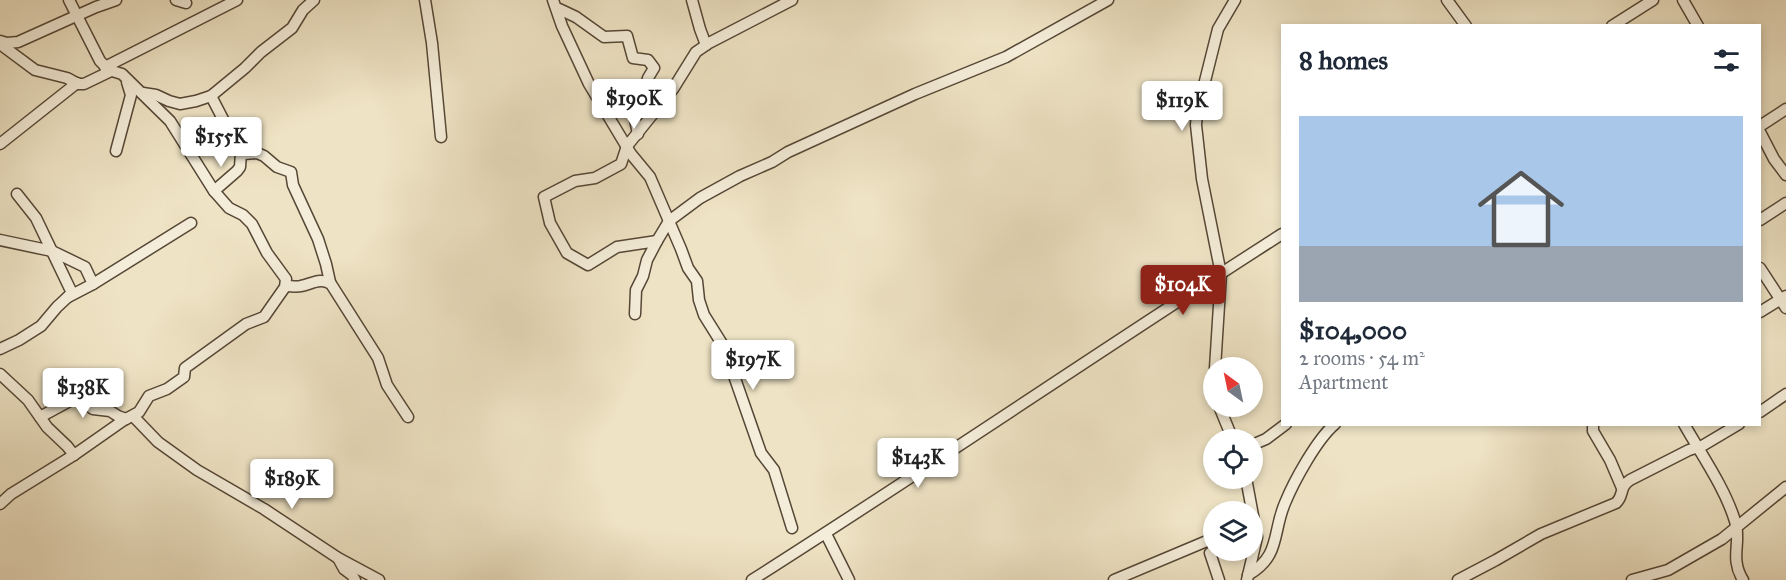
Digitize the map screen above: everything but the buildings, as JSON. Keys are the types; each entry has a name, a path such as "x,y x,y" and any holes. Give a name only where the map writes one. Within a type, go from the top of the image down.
{"street":[{"path":"0,504 11,494 140,411 147,397 163,391 184,377 185,368 246,324 264,317 286,286 284,276 267,254 252,224 243,215 230,208 214,191 170,121 126,78 108,69 94,53 69,0"},
{"path":"0,43 18,42 116,0"},
{"path":"0,43 35,70 84,84 237,0"},
{"path":"141,93 156,95 180,104 211,96 292,28 302,12 314,0"},
{"path":"425,0 432,43 441,137"},
{"path":"692,0 706,45"},
{"path":"657,241 617,248 588,265 567,254 550,223 544,197 575,181 595,178 621,164 627,146 673,89 696,52 792,0"},
{"path":"636,314 636,290 657,241 669,221 700,198 788,152 915,94 1006,57 1108,0"},
{"path":"1215,357 1221,274 1202,179 1196,125 1218,29 1235,0"},
{"path":"1447,0 1465,24"},
{"path":"1615,24 1653,0"},
{"path":"1683,0 1697,24"},
{"path":"556,4 604,37 627,36 633,58 648,60 654,69 648,78 643,100 633,110 638,134"},
{"path":"556,4 561,26 582,72 636,161 650,177 688,267 697,281 699,300 704,315 724,347 761,453 774,470 792,528"},
{"path":"116,151 131,95 126,78"},
{"path":"0,144 77,83"},
{"path":"211,96 230,136 241,153 240,167 214,191"},
{"path":"1761,125 1786,109"},
{"path":"1761,134 1772,156 1786,175"},
{"path":"241,153 249,155 257,153 277,167 290,171 293,186 318,239 330,282 378,358 387,385 408,417"},
{"path":"0,348 32,333 72,293 36,218 17,194"},
{"path":"1761,219 1786,203"},
{"path":"68,297 191,223"},
{"path":"752,580 1281,235"},
{"path":"0,240 52,251 85,267 93,284"},
{"path":"1761,269 1784,301 1761,312"},
{"path":"286,286 303,286 321,281 330,282"},
{"path":"0,374 28,400 50,430 68,446 74,455"},
{"path":"1761,411 1786,394"},
{"path":"40,417 77,397 93,409 129,417 169,451 197,470 264,509 371,577"},
{"path":"1263,440 1283,426"},
{"path":"1248,577 1267,559 1285,503 1311,456 1333,426"},
{"path":"1593,426 1593,431 1622,488"},
{"path":"1685,426 1734,517 1737,528 1736,564 1743,580"},
{"path":"1458,580 1541,534 1616,503 1620,499 1622,488 1630,480 1702,446 1736,426"},
{"path":"1632,580 1668,570 1722,539 1786,487"},
{"path":"827,536 849,580"},
{"path":"1114,580 1203,543"},
{"path":"338,558 345,575 352,575 355,580 371,577"},
{"path":"1213,561 1219,580"},
{"path":"1248,577 1252,561"}]}
